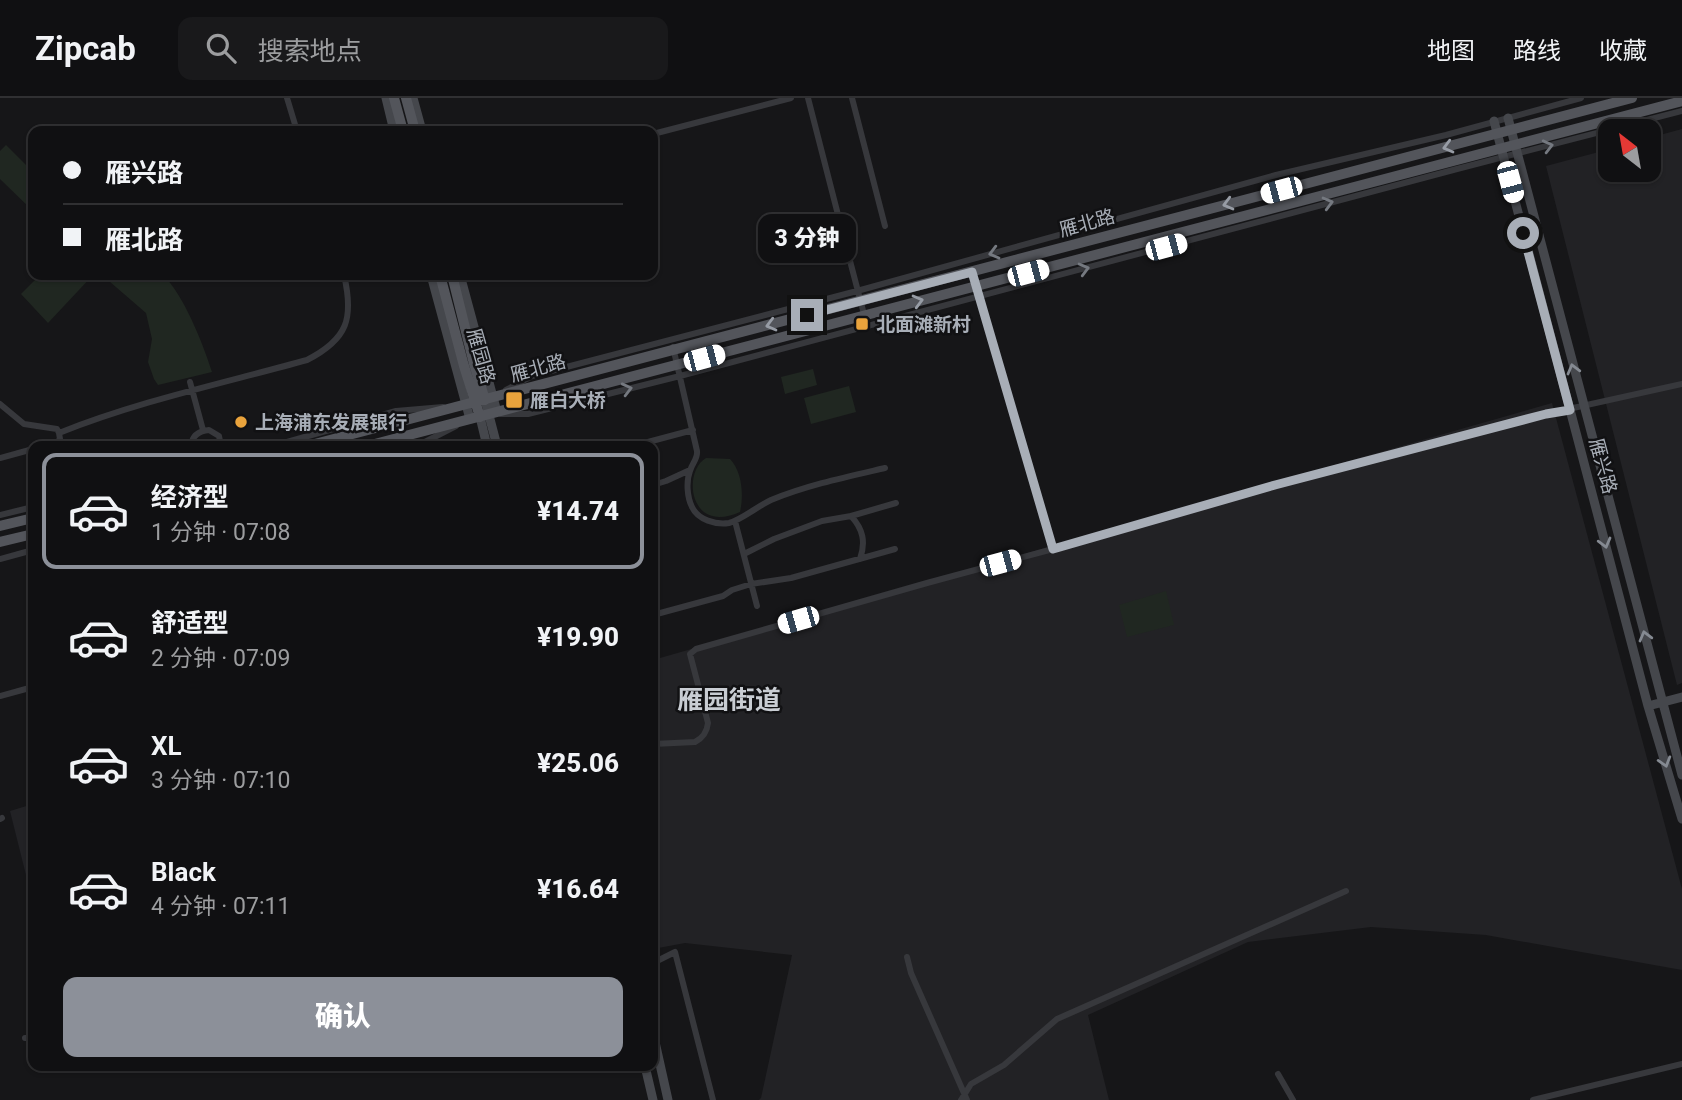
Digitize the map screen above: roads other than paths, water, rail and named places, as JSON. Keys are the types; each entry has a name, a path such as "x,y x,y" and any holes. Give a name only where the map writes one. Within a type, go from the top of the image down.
{"main road":[{"path":"386,98 393,126"},
{"path":"394,98 402,126"},
{"path":"406,98 414,126"},
{"path":"413,98 421,126"},
{"name":"雁北路","path":"326,441 674,350 859,296 972,272 1632,98"},
{"name":"雁北路","path":"386,441 679,370 866,321 1503,153 1682,101"},
{"name":"雁兴路","path":"1508,118 1682,775"},
{"name":"雁兴路","path":"1494,121 1648,706 1682,819"},
{"name":"雁园路","path":"433,280 480,401"},
{"name":"雁园路","path":"441,280 464,366 480,401"},
{"name":"雁园路","path":"453,280 474,364 480,401 495,441"},
{"name":"雁园路","path":"461,280 486,441"},
{"path":"0,526 28,519"},
{"path":"0,542 28,535"},
{"path":"1648,706 1682,696"},
{"path":"658,1055 668,1100"},
{"path":"646,1071 653,1100"}],"street":[{"path":"286,98 295,126"},
{"path":"658,133 791,98"},
{"path":"808,98 845,242"},
{"path":"852,98 885,226"},
{"path":"291,441 396,411 480,401 532,376 671,338 859,296 1276,175 1446,135 1581,98"},
{"path":"1516,149 1682,111"},
{"path":"849,257 866,321"},
{"path":"972,272 1053,549"},
{"path":"59,433 123,411 307,360 320,354 344,329 350,311 345,280"},
{"path":"671,338 698,457 690,470 687,486 690,501 703,519 718,523 735,521 769,501 805,487 885,468"},
{"path":"190,382 202,430"},
{"path":"658,744 695,742 701,739 707,729 708,723 690,654 696,649 1275,485 1534,417 1682,384"},
{"path":"0,404 24,424 57,429 60,439 58,441"},
{"path":"428,441 484,416"},
{"path":"192,441 202,430 214,432 220,441"},
{"path":"652,441 693,430"},
{"path":"0,458 28,450"},
{"path":"658,483 690,470"},
{"path":"744,554 774,539 822,521 896,503"},
{"path":"0,515 28,508"},
{"path":"851,516 862,531 864,541 860,559"},
{"path":"735,521 757,606"},
{"path":"658,614 723,596 751,584 791,578 895,549"},
{"path":"0,559 28,551"},
{"path":"0,696 28,688"},
{"path":"964,1098 971,1084 1004,1065 1057,1019 1346,891"},
{"path":"658,960 675,952 713,1100"},
{"path":"907,957 911,974 964,1098"},
{"path":"1533,1100 1682,1064"},
{"path":"1278,1073 1293,1100"}],"tunnel":[{"path":"845,242 849,257"}],"place":[{"name":"北面滩新村","path":"862,324"},
{"name":"雁白大桥","path":"514,400"},
{"name":"上海浦东发展银行","path":"241,422"}],"district":[{"name":"雁园街道","path":"729,700"}]}
